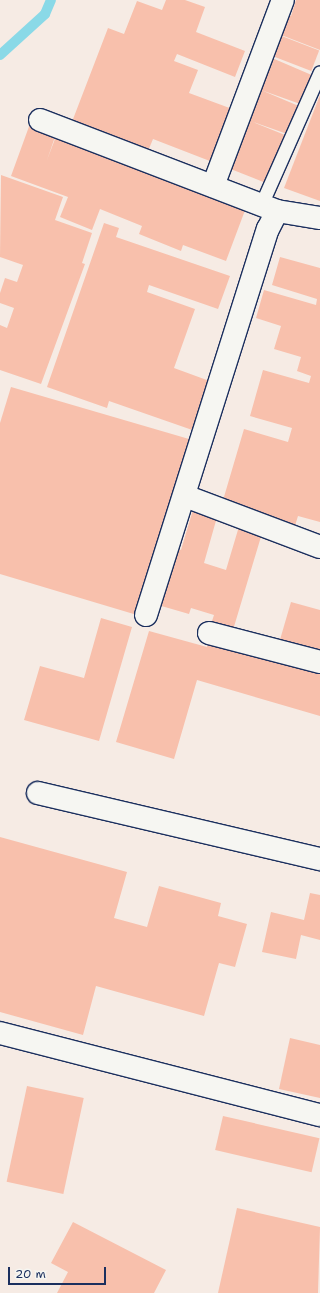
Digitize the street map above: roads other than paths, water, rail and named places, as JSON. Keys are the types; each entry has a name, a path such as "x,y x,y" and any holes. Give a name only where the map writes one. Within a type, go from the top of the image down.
{"street":[{"path":"212,186 283,0"},
{"path":"40,120 269,208 320,218"},
{"path":"146,615 185,496 268,229 269,208"},
{"path":"185,496 320,547"},
{"path":"208,632 320,662"},
{"path":"38,793 320,859"},
{"path":"0,1032 320,1115"}],"lane":[{"path":"269,208 320,72"}],"waterway":[{"path":"0,55 45,14 51,0"}]}
